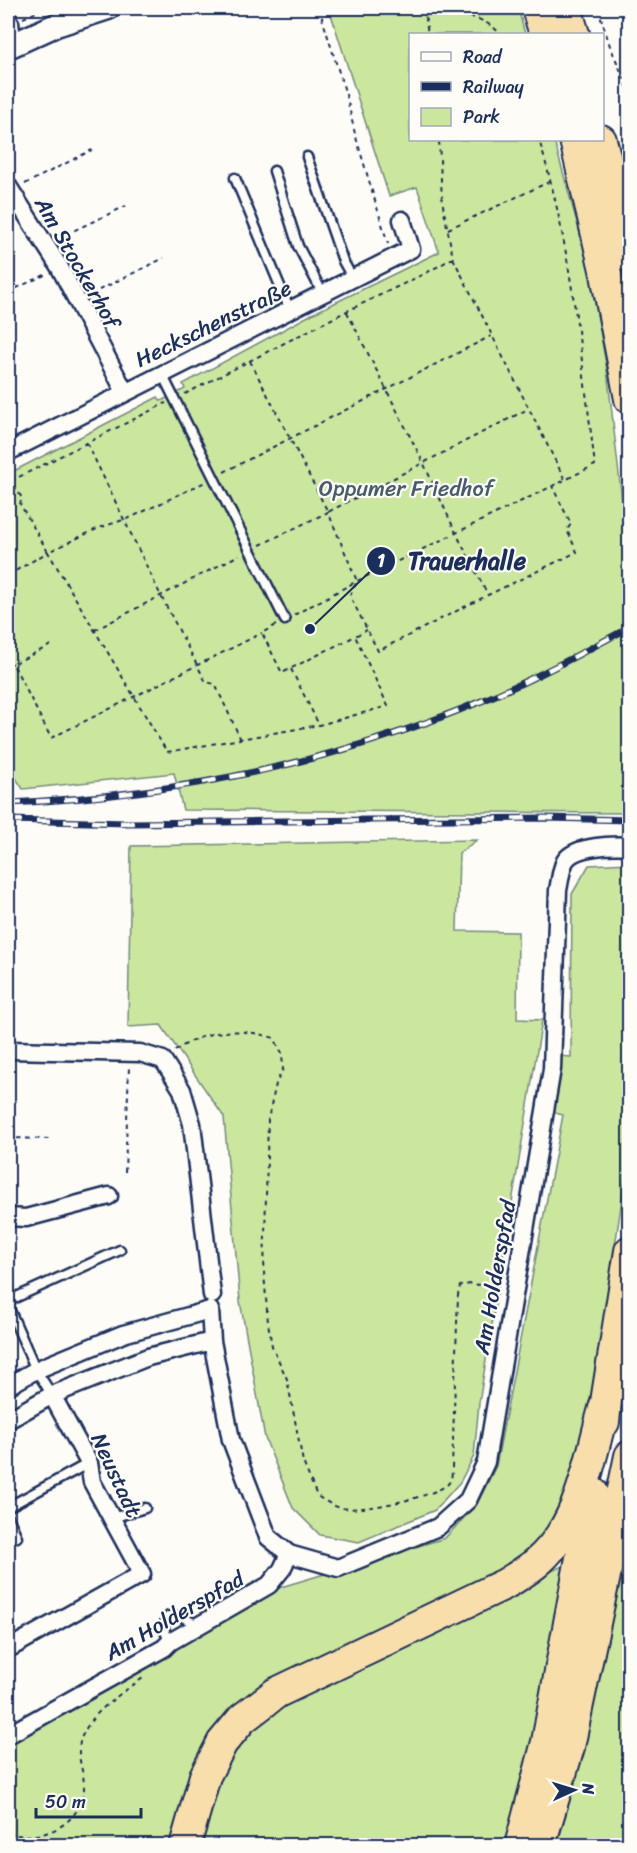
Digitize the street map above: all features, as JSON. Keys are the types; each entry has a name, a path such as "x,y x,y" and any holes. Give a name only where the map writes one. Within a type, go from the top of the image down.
{"highway":[{"path":"537,8 545,33"},
{"path":"566,8 574,33"},
{"path":"575,141 606,274 630,399"},
{"path":"601,141 630,257"},
{"path":"520,1845 547,1742 603,1439 606,1402 630,1251"},
{"path":"185,1845 205,1776 222,1743 242,1719 276,1693 505,1584 537,1563 557,1539 575,1508 586,1477 606,1402"},
{"path":"540,1845 569,1747 630,1456"}],"main road":[{"path":"12,37 108,8"}],"street":[{"name":"Am Stockerhof","path":"9,189 60,268 125,392"},
{"name":"Heckschenstraße","path":"8,452 411,249 402,220"},
{"name":"Am Holderspfad","path":"164,1060 182,1090 192,1124 211,1303 212,1341 231,1440 268,1537 289,1554 338,1568 438,1527 468,1500 486,1461 552,1069 558,890 566,861 575,853 588,848 630,846"},
{"path":"8,1050 129,1052 164,1060"},
{"path":"8,1217 26,1218 109,1196"},
{"path":"8,1386 36,1370 123,1334 211,1303"},
{"path":"8,1420 52,1395 148,1357 212,1341"},
{"name":"Neustadt","path":"8,1649 142,1575 92,1482 89,1463 52,1395"},
{"name":"Am Holderspfad","path":"8,1735 269,1585 282,1569 289,1554"}],"lane":[{"path":"8,12 12,37"},
{"path":"307,157 343,261 352,279"},
{"path":"274,171 298,246 323,294"},
{"path":"235,178 290,310"},
{"path":"162,374 285,620"},
{"path":"8,1301 120,1250"},
{"path":"8,1306 36,1370 52,1395"},
{"path":"8,1506 89,1463"},
{"path":"112,1518 145,1508"},
{"path":"8,1517 17,1537"},
{"path":"170,1642 163,1629 164,1622 169,1616 180,1616 200,1626"}],"path":[{"path":"12,37 46,8"},
{"path":"319,8 392,259"},
{"path":"598,8 610,46 629,88 630,97"},
{"path":"428,33 425,9 477,18 493,25 499,33"},
{"path":"13,664 51,738 262,633 357,581 595,465 561,225 539,141"},
{"path":"9,189 92,150"},
{"path":"448,230 551,181"},
{"path":"45,244 126,206"},
{"path":"78,301 164,258"},
{"path":"453,258 565,480"},
{"path":"8,292 60,268"},
{"path":"347,311 488,595"},
{"path":"8,575 48,552 99,528 153,507 214,477 492,336"},
{"path":"250,361 328,512 357,581 350,596 378,651 577,552 567,530 571,524 552,486"},
{"path":"8,483 175,399"},
{"path":"95,630 528,409"},
{"path":"87,443 160,596 206,682 214,684 241,740"},
{"path":"11,481 22,498 20,504 167,752 320,725 388,706 355,636"},
{"path":"262,633 282,673 367,630"},
{"path":"8,663 13,664 51,645"},
{"path":"291,668 320,725"},
{"path":"164,1060 178,1049 210,1033 236,1031 260,1033 274,1038 282,1053 283,1069 276,1084 268,1119 264,1273 272,1346 287,1379 303,1462 316,1496 342,1508 377,1507 413,1498 446,1485 451,1479 452,1467 460,1286 470,1284 514,1289"},
{"path":"125,1172 129,1052"},
{"path":"8,1138 53,1139"},
{"path":"8,1833 18,1836 43,1834 55,1831 68,1821 78,1808 84,1791 78,1751 82,1736 100,1710 145,1677"}],"green space":[{"name":"Oppumer Friedhof","path":"329,8 518,8 525,33 409,33 409,141 554,141 588,262 607,370 630,567 629,813 183,810 174,773 23,789 8,766 8,474 158,397 161,401 185,389 183,384 314,313 439,252 417,187 389,196"},
{"path":"477,840 459,853 457,931 518,932 517,1019 542,1020 479,1403 474,1456 460,1482 435,1510 359,1542 320,1535 293,1508 265,1438 240,1301 224,1117 161,1025 128,1027 131,846"},
{"path":"629,863 629,1151 583,1465 559,1523 457,1618 566,1564 537,1736 509,1845 8,1845 8,1742 281,1587 445,1538 477,1504 496,1466 563,1115 551,1112 558,1056 571,1057 572,894 589,865"},
{"path":"629,1537 629,1845 557,1846 605,1654"}],"railway":[{"path":"8,803 130,793 250,773 310,759 427,723 484,700 540,675 630,627"},
{"path":"8,820 128,823 547,818 630,820"}],"place":[{"name":"Trauerhalle","path":"310,629"}]}
